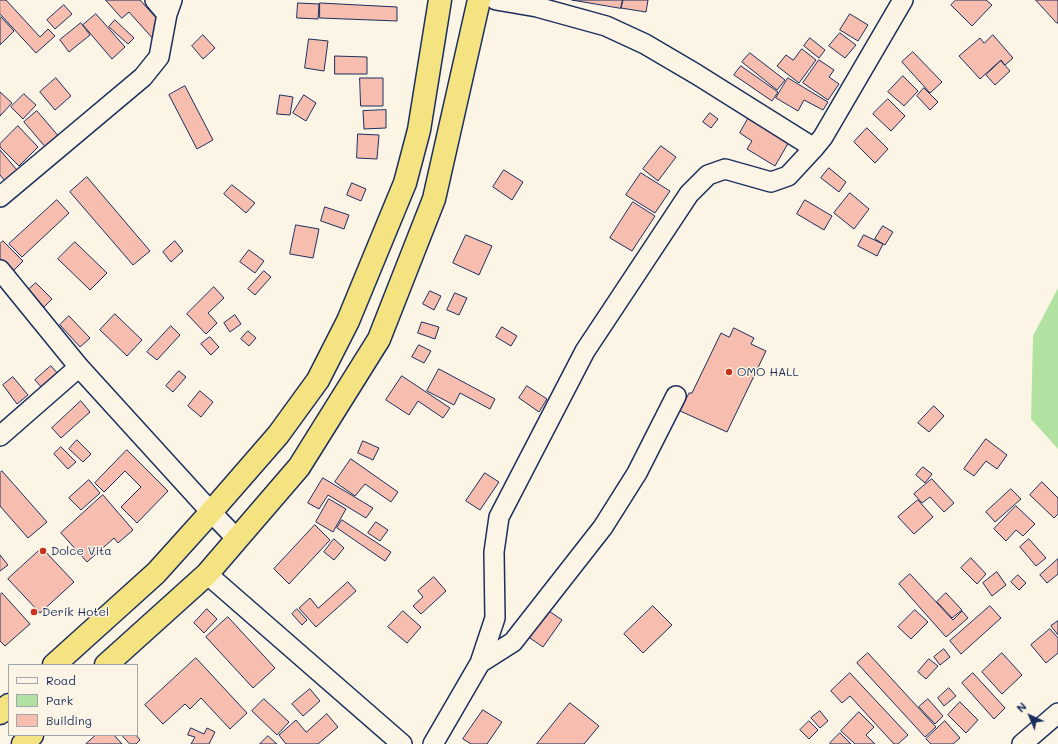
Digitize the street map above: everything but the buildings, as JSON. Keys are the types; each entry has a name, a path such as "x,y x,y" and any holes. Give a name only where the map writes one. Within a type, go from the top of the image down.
{"highway":[{"path":"55,664 156,573 278,435 318,380 348,321 405,183 419,130 440,0"},
{"path":"107,664 206,574 299,467 379,339 434,199 480,0"},
{"path":"0,713 8,706"},
{"path":"23,744 31,736"}],"street":[{"path":"496,0 537,8 606,26 645,44 814,148"},
{"path":"433,744 480,663 495,618 494,552 499,517 585,351 688,194 708,175 725,169 771,182 788,176 814,148 823,137 904,0"},
{"path":"0,197 143,77 160,57 165,5"},
{"path":"0,270 78,367 237,539"},
{"path":"0,436 78,367"},
{"path":"480,663 513,642 603,527 637,473 676,396"},
{"path":"206,574 402,744"},
{"path":"1022,744 1056,717"}],"green space":[{"path":"1058,288 1058,449 1031,419 1033,336"}],"place":[{"name":"OMO HALL","path":"729,372"},
{"name":"Dolce Vita","path":"43,551"},
{"name":"Derik Hotel","path":"34,612"}]}
